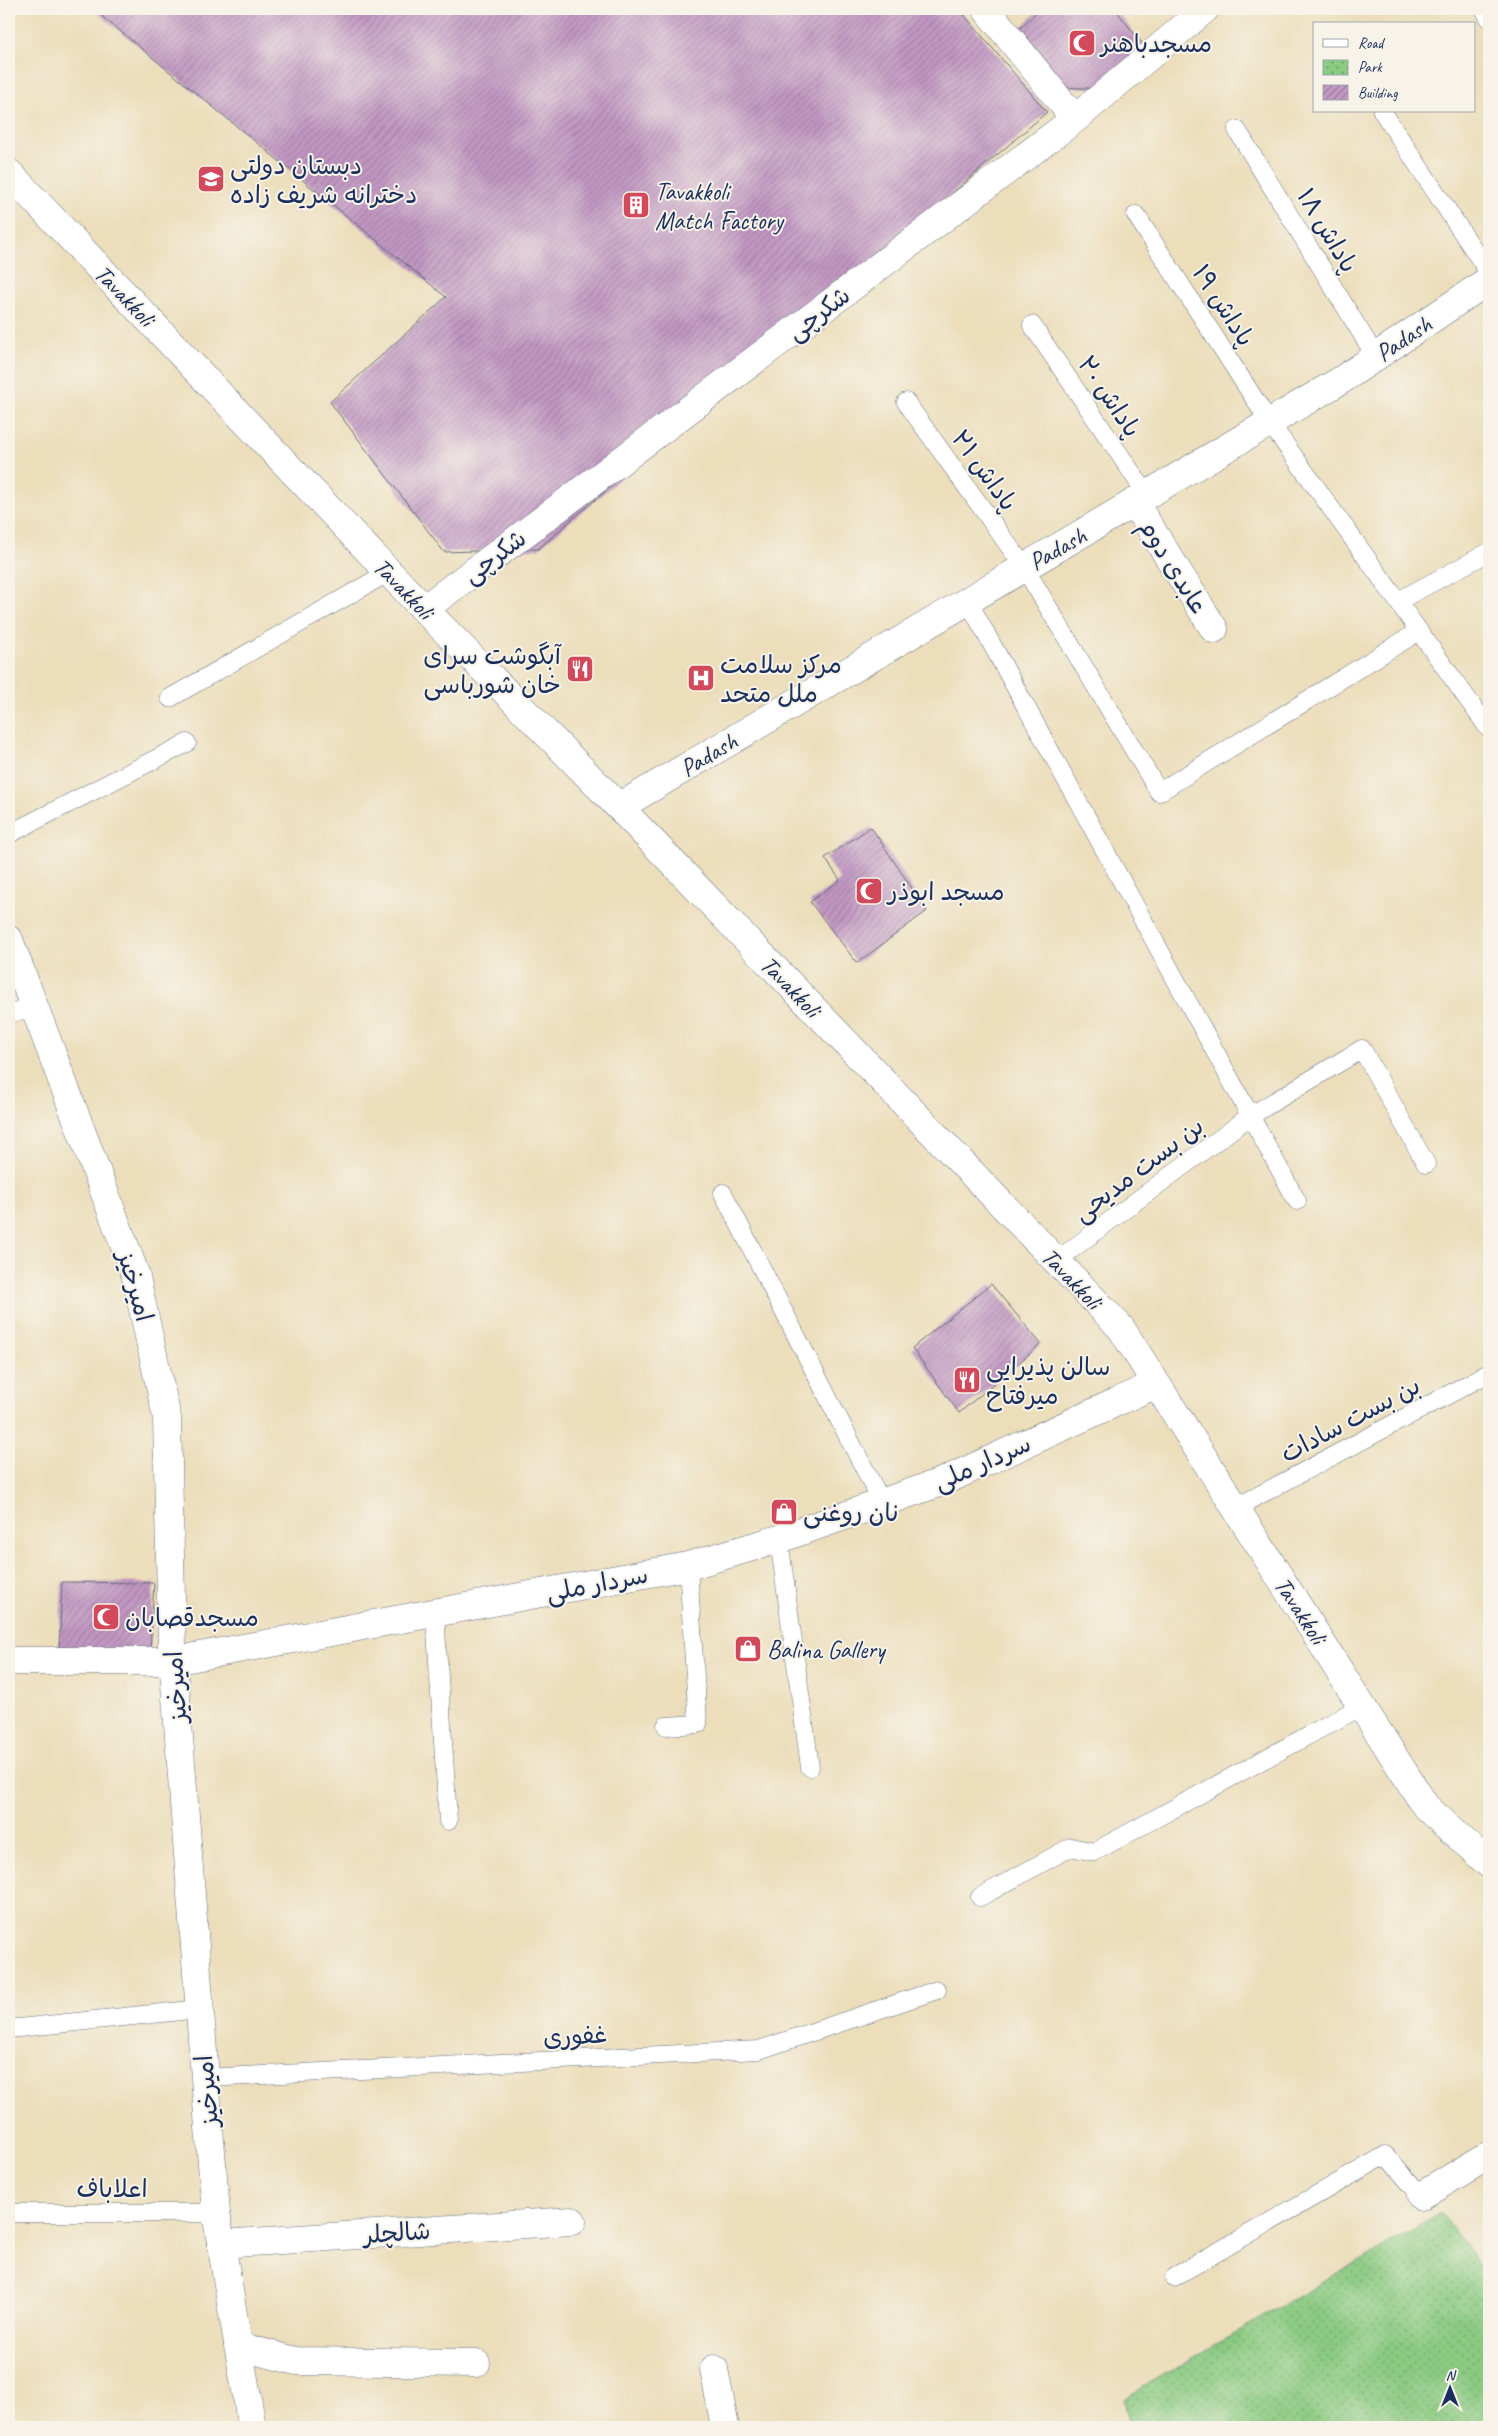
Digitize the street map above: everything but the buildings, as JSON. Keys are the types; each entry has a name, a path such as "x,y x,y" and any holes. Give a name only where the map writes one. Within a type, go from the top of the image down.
{"street":[{"path":"986,9 1075,119"},
{"name":"شکرچی","path":"424,609 1075,119 1200,11"},
{"name":"Tavakkoli","path":"9,172 424,609 619,807 1121,1328 1426,1807 1489,1864"},
{"name":"Padash","path":"619,807 1270,422 1376,357 1488,283"},
{"name":"عابدی دوم","path":"1141,499 1214,629"},
{"name":"امیرخیز","path":"9,940 21,1010 135,1274 168,1418 173,1661 216,2213 252,2427"},
{"name":"سردار ملی","path":"9,1661 173,1661 688,1566 779,1539 944,1481 1156,1384"},
{"path":"1421,2196 1489,2155"},
{"name":"شالچلر","path":"221,2244 572,2221"},
{"path":"238,2346 296,2361 476,2363"},
{"path":"714,2369 725,2427"}],"lane":[{"path":"1484,9 1489,18"},
{"path":"1383,112 1488,283"},
{"name":"پاداش ۱۸","path":"1237,130 1376,357"},
{"name":"پاداش ۱۹","path":"1136,215 1270,422 1489,729"},
{"name":"پاداش ۲۰","path":"1032,325 1141,499"},
{"name":"پاداش ۲۱","path":"906,402 1024,567 1159,792 1419,631"},
{"path":"1398,601 1489,552"},
{"path":"170,698 389,572"},
{"path":"968,600 1297,1202"},
{"path":"9,834 187,743"},
{"name":"بن بست مدیحی","path":"1056,1261 1250,1116 1362,1049 1426,1164"},
{"path":"723,1193 882,1503"},
{"name":"بن بست سادات","path":"1235,1508 1489,1373"},
{"path":"779,1539 810,1767"},
{"path":"666,1726 698,1724 688,1566"},
{"path":"435,1613 448,1821"},
{"path":"980,1897 1071,1847 1094,1852 1362,1706"},
{"name":"غفوری","path":"205,2078 759,2050 937,1990"},
{"path":"9,2029 200,2009"},
{"path":"1174,2277 1386,2154 1421,2196"},
{"name":"اعلاباف","path":"9,2213 216,2213"}],"green space":[{"path":"1441,2213 1489,2278 1489,2427 1130,2427 1124,2398"}],"place":[{"name":"مسجدباهنر","path":"1082,43"},
{"name":"دبستان دولتی دخترانه شریف زاده","path":"211,179"},
{"name":"Tavakkoli Match Factory","path":"636,205"},
{"name":"آبگوشت سرای خان شورباسی","path":"580,669"},
{"name":"مرکز سلامت ملل متحد","path":"701,678"},
{"name":"مسجد ابوذر","path":"869,891"},
{"name":"سالن پذیرایی میرفتاح","path":"967,1380"},
{"name":"نان روغنی","path":"784,1512"},
{"name":"مسجدقصابان","path":"106,1617"},
{"name":"Balina Gallery","path":"748,1649"}]}
